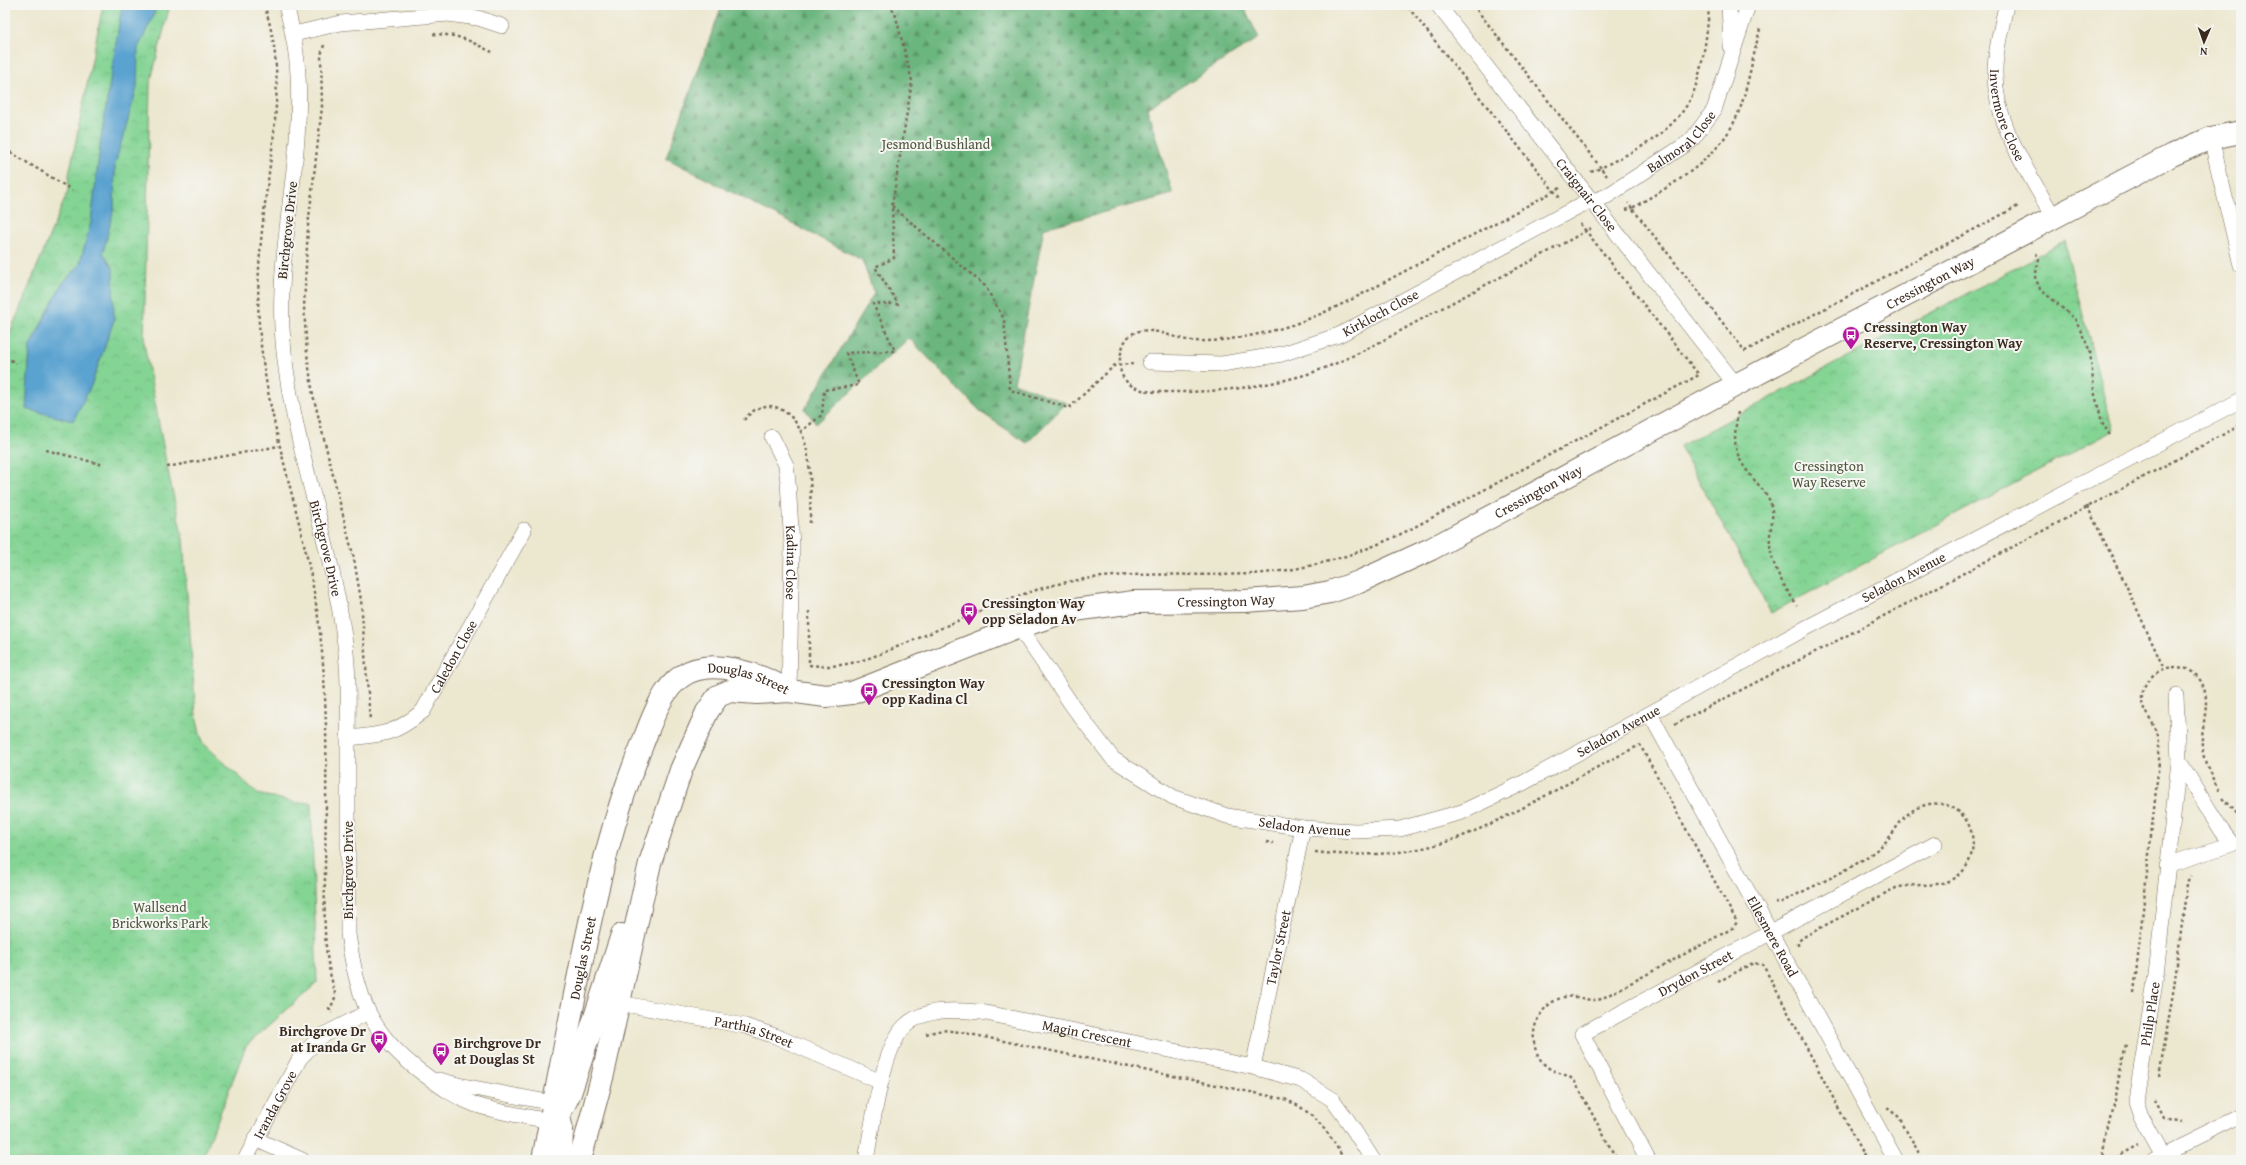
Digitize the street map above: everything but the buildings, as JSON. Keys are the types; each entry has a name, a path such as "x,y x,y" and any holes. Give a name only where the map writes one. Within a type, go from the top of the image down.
{"street":[{"name":"Birchgrove Drive","path":"286,5 294,34 298,74 298,104 297,137 286,226 282,283 285,369 292,413 330,561 345,639 348,686 348,934 353,969 368,1012 385,1040 422,1072 458,1085 554,1112"},
{"name":"Craignair Close","path":"1438,5 1736,384"},
{"name":"Balmoral Close","path":"1729,5 1732,51"},
{"name":"Balmoral Close","path":"1593,201 1607,196 1691,141 1714,110 1748,5"},
{"name":"Invermore Close","path":"2006,5 1995,70 1997,103 2012,140 2053,217"},
{"path":"294,34 341,23 448,14 478,18 502,26"},
{"name":"Cressington Way","path":"789,691 826,696 852,693 1019,627 1067,611 1112,604 1303,598 1352,584 1431,549 1736,384 2172,155 2212,138 2241,132"},
{"path":"2212,138 2241,265"},
{"name":"Kirkloch Close","path":"1150,362 1222,364 1282,354 1340,335 1579,206 1593,201"},
{"name":"Seladon Avenue","path":"1019,627 1074,708 1113,759 1173,796 1227,816 1303,828 1355,831 1400,829 1462,812 1523,783 1926,564 2241,400"},
{"name":"Kadina Close","path":"772,438 786,465 788,482 792,546 789,691"},
{"name":"Caledon Close","path":"348,738 387,734 406,725 423,711 524,530"},
{"name":"Douglas Street","path":"543,1160 554,1112 606,850 630,774 658,707 672,686 682,676 707,667 718,667 756,675 789,691"},
{"name":"Douglas Street","path":"580,1160 619,1003 650,863 681,770 698,730 716,699 723,693 730,691 757,693 789,691"},
{"name":"Philp Place","path":"2158,1158 2152,1137 2137,1109 2136,1101 2156,974 2179,761 2176,696"},
{"name":"Ellesmere Road","path":"1650,714 1896,1160"},
{"name":"Philp Place","path":"2167,865 2232,844 2222,831 2179,761"},
{"name":"Taylor Street","path":"1253,1067 1303,828"},
{"name":"Drydon Street","path":"1648,1160 1582,1034 1935,844"},
{"path":"560,1160 562,1130 554,1112 570,1093 615,956 650,863"},
{"name":"Parthia Street","path":"619,1003 745,1026 775,1036 881,1082"},
{"name":"Magin Crescent","path":"866,1160 881,1082 893,1045 905,1026 924,1015 949,1010 981,1012 1253,1067 1302,1080 1332,1099 1373,1160"},
{"name":"Iranda Grove","path":"245,1160 300,1058 320,1037 368,1012"},
{"path":"2158,1158 2241,1117"},
{"path":"255,1139 302,1160"}],"path":[{"path":"264,5 272,38 276,77 276,108 263,223 259,323 267,394 279,446 304,539 316,604 322,655 325,703 325,927 329,966 336,992 336,999 329,1008 332,1013"},
{"path":"311,8 314,5"},
{"path":"744,420 751,411 762,407 774,406 786,412 796,424 800,432 822,415 824,390 859,385 846,353 894,351 873,304 898,304 875,266 894,258 892,206 912,81 895,13 889,5"},
{"path":"1404,5 1408,7 1448,56 1560,198"},
{"path":"1473,5 1607,176"},
{"path":"1590,172 1601,168 1652,140 1681,113 1691,98 1697,81 1709,26 1709,5"},
{"path":"1626,210 1632,208 1688,174 1710,156 1723,140 1734,122 1741,104 1761,25"},
{"path":"428,34 460,37 471,40 492,52"},
{"path":"329,41 323,46 321,55 321,115 308,226 304,307 307,354 313,395 354,559 362,600 371,724"},
{"path":"5,149 72,190"},
{"path":"1562,187 1336,308 1291,327 1254,335 1207,341 1190,340 1156,330 1144,331 1132,335 1124,344 1119,365 1123,378 1132,387 1147,392 1234,389 1274,383 1310,373 1359,353 1586,231"},
{"path":"1628,202 1745,351 2020,205"},
{"path":"892,206 985,286 1004,319 1010,390 1069,408 1115,365 1150,362"},
{"path":"809,665 828,668 852,665 1002,603 1067,582 1127,575 1251,574 1290,570 1344,557 1409,530 1699,375 1579,223"},
{"path":"2036,253 2039,259 2036,277 2040,289 2075,320 2090,351 2094,391 2102,422 2111,437"},
{"path":"5,357 16,363"},
{"path":"1738,412 1735,451 1745,468 1765,491 1771,504 1773,518 1770,536 1771,556 1784,587 1797,605"},
{"path":"1675,725 1846,636 2241,424"},
{"path":"167,467 279,446"},
{"path":"46,450 104,465"},
{"path":"2087,506 2126,585 2164,668"},
{"path":"2134,1001 2137,950 2159,762 2157,732 2144,709 2142,699 2148,678 2164,668 2174,666 2188,669 2198,676 2205,690 2206,704 2202,746 2206,765 2222,795 2241,818"},
{"path":"1313,859 1314,852 1342,855 1404,851 1469,834 1640,745 1737,922"},
{"path":"1776,902 1780,903 1864,859 1882,846 1906,815 1926,804 1950,806 1963,818 1970,830 1973,852 1966,868 1954,879 1945,883 1914,884 1894,889 1802,938 1798,942 1799,947"},
{"path":"1266,842 1273,844"},
{"path":"2158,1079 2174,987 2187,884 2193,873"},
{"path":"1712,985 1753,963 1763,965 1866,1160"},
{"path":"922,1036 942,1030 960,1032 1284,1099 1302,1108 1321,1124 1344,1160"},
{"path":"2101,1160 2126,1044"},
{"path":"2155,1092 2155,1100 2164,1118 2181,1122"},
{"path":"1884,1106 1899,1117 1922,1160"},
{"path":"2110,1160 2152,1137"}],"green space":[{"name":"Wallsend Brickworks Park","path":"103,5 170,5 150,84 144,343 166,462 183,539 196,716 202,742 258,794 298,803 311,802 317,983 246,1046 202,1160 5,1160 5,345 68,191 69,175"},
{"name":"Jesmond Bushland","path":"722,5 1243,5 1259,38 1147,108 1173,194 1044,228 1014,383 1067,403 1027,443 982,413 909,338 816,424 805,409 874,293 862,260 666,158"},
{"name":"Cressington Way Reserve","path":"2064,242 2113,431 1771,613 1680,446"}],"water":[{"path":"122,5 155,5 154,15 138,48 137,88 115,164 114,208 103,253 113,268 114,320 91,386 73,421 26,409 30,346 62,284 79,266 91,222 101,138"}],"place":[{"name":"Cressington Way Reserve, Cressington Way","path":"1851,350"},
{"name":"Cressington Way opp Seladon Av","path":"969,626"},
{"name":"Cressington Way opp Kadina Cl","path":"869,706"},
{"name":"Birchgrove Dr at Iranda Gr","path":"379,1054"},
{"name":"Birchgrove Dr at Douglas St","path":"441,1066"}]}
